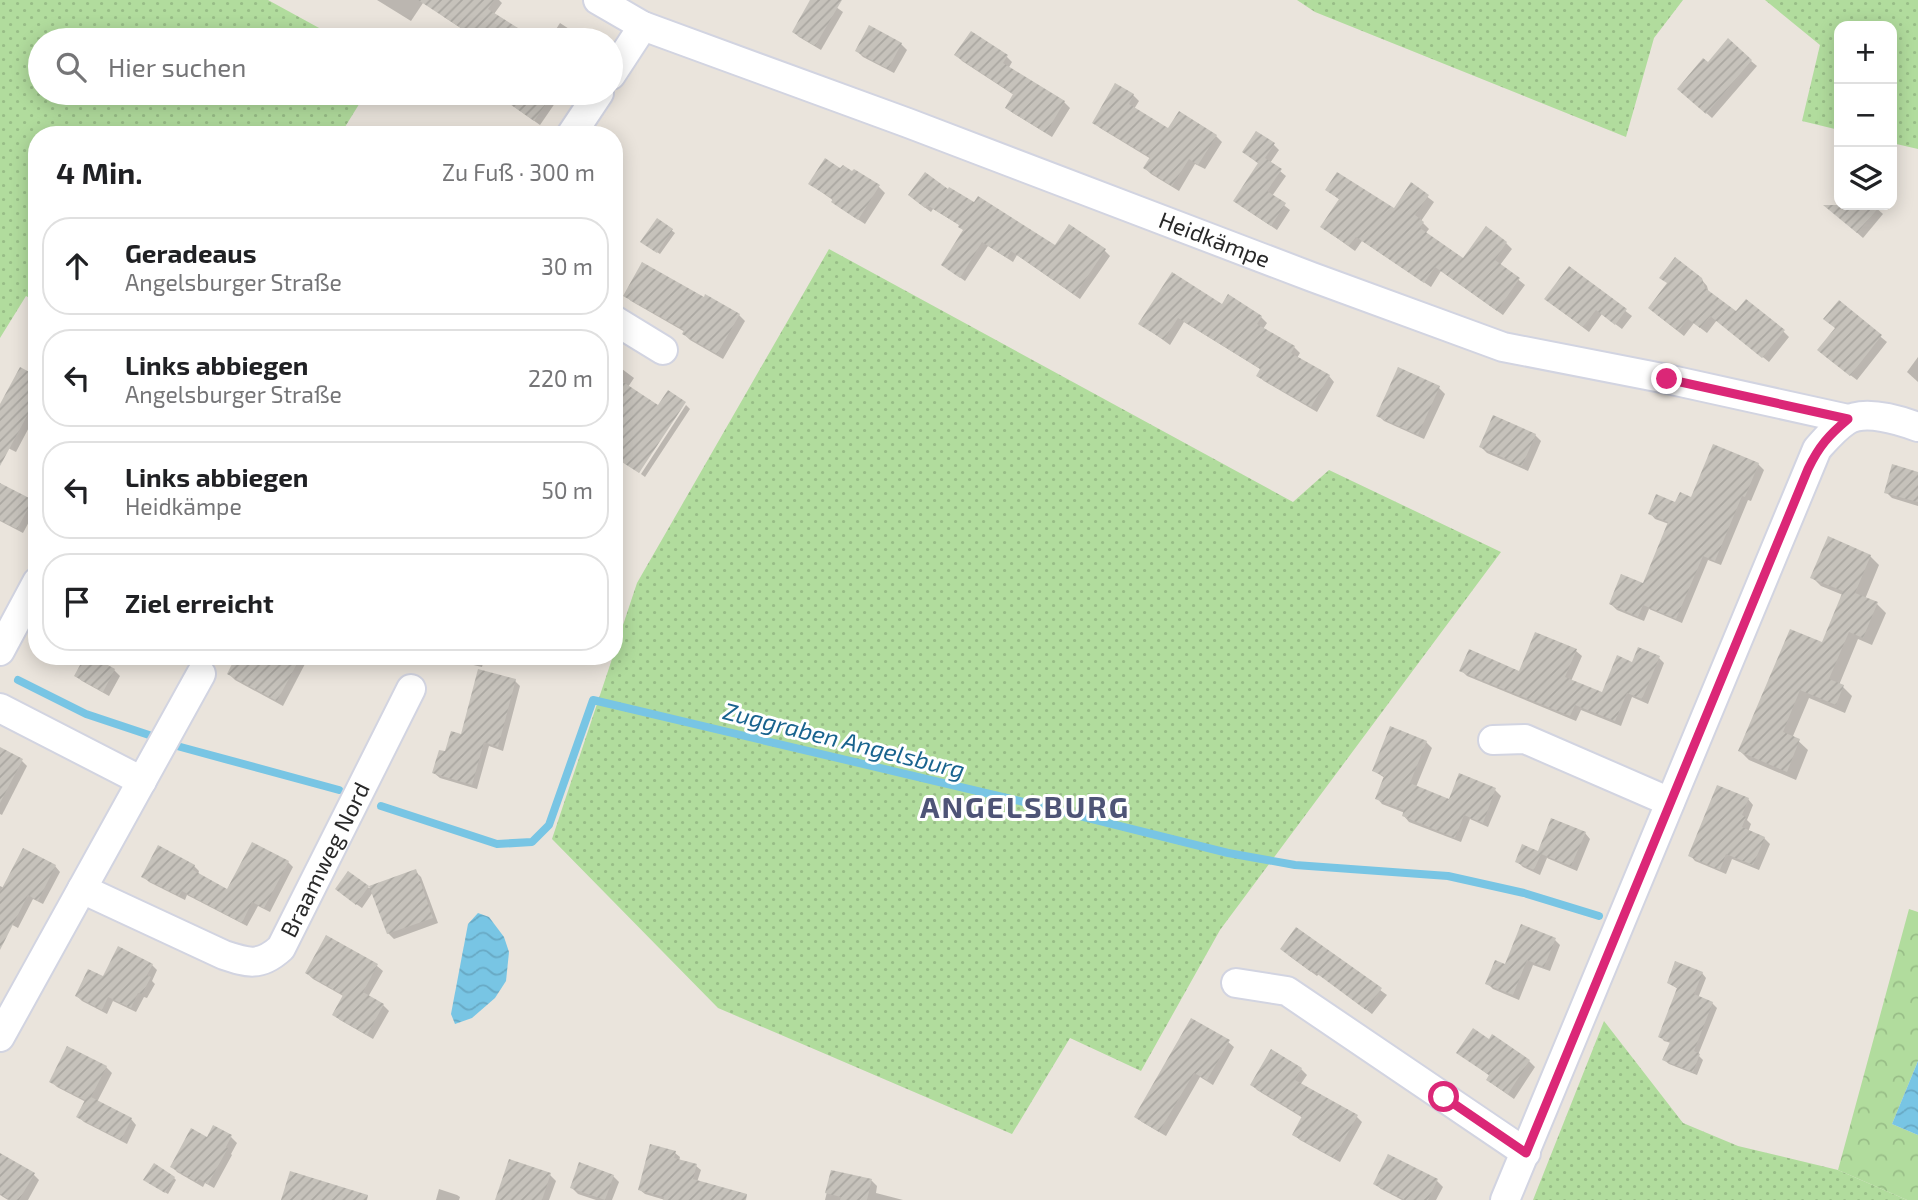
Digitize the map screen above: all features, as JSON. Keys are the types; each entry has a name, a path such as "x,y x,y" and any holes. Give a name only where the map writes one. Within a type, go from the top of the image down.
{"street":[{"name":"Heidkämpe","path":"598,0 643,26 908,122 1503,347 1667,379 1840,426 1874,415 1918,426"},
{"path":"623,57 643,26"},
{"path":"577,126 591,105"},
{"path":"623,326 663,350"},
{"path":"1505,1200 1808,469 1817,449 1840,426"},
{"path":"0,651 28,599"},
{"path":"0,1037 201,674"},
{"name":"Braamweg Nord","path":"82,889 246,963 272,957 281,948 411,689"},
{"path":"0,708 142,781"},
{"path":"1493,740 1525,739 1670,802"},
{"path":"1236,983 1287,991 1526,1153"}],"green space":[{"path":"0,0 268,0 319,28 28,28 28,105 359,105 346,126 28,126 28,297 26,296 0,338"},
{"path":"1297,0 1683,0 1654,38 1626,137 1315,12"},
{"path":"1765,0 1918,0 1918,149 1897,144 1897,21 1834,21 1834,129 1802,121 1820,45"},
{"path":"829,249 1293,502 1329,470 1501,552 1220,930 1141,1071 1070,1038 1012,1134 718,1008 552,839 610,665 623,665 623,625 637,583"},
{"path":"1909,909 1918,912 1918,1061 1892,1124 1918,1135 1918,1200 1907,1200 1838,1170"},
{"path":"1604,1021 1683,1123 1738,1146 1838,1170 1907,1200 1533,1200"}],"water":[{"path":"478,913 489,917 504,937 509,952 506,981 495,998 472,1018 455,1024 451,1014 468,924"},
{"path":"1918,1061 1918,1135 1892,1124"}],"building":[{"path":"418,0 494,0 488,9 518,28 461,28"},
{"path":"810,0 842,0 815,46 792,32"},
{"path":"869,25 902,43 888,69 855,51"},
{"path":"971,31 1008,55 1003,63 1065,101 1046,133 1005,108 1013,94 954,55"},
{"path":"1728,38 1752,60 1706,114 1677,89 1703,58 1708,62"},
{"path":"1115,83 1134,94 1129,104 1168,128 1179,111 1217,135 1198,165 1189,159 1172,186 1143,168 1150,157 1092,123"},
{"path":"511,105 545,105 534,121"},
{"path":"1256,131 1275,143 1265,158 1282,169 1267,191 1286,203 1271,226 1233,201 1258,163 1242,152"},
{"path":"825,158 840,168 843,165 852,171 854,169 880,185 858,220 831,202 833,199 808,184"},
{"path":"925,172 948,189 949,187 974,202 978,196 1055,245 1069,224 1106,249 1075,295 1011,251 1007,258 982,242 960,278 941,265 963,230 908,195"},
{"path":"1337,172 1394,208 1411,182 1429,195 1415,215 1424,222 1420,228 1463,258 1486,226 1507,242 1495,260 1520,278 1497,311 1435,267 1424,283 1356,237 1349,246 1320,227 1339,199 1325,190"},
{"path":"1823,205 1834,205 1834,210 1877,210 1857,233"},
{"path":"657,218 673,229 657,253 640,242"},
{"path":"1675,257 1702,278 1705,288 1736,311 1746,299 1785,330 1762,358 1710,316 1700,328 1688,319 1678,331 1648,308 1667,283 1659,278"},
{"path":"642,262 740,314 717,354 682,334 684,330 623,296"},
{"path":"1569,266 1627,309 1615,325 1596,310 1583,327 1544,299"},
{"path":"1172,272 1222,304 1228,294 1262,316 1257,324 1295,346 1291,353 1330,375 1311,407 1256,376 1260,369 1178,318 1164,340 1138,324"},
{"path":"1839,300 1882,335 1850,376 1817,350 1835,328 1823,319"},
{"path":"20,367 28,371 28,414 0,466 0,404"},
{"path":"1398,367 1440,386 1418,435 1376,416"},
{"path":"623,382 658,405 668,390 686,402 639,473 623,463"},
{"path":"1493,415 1536,434 1522,466 1479,447"},
{"path":"1713,444 1759,463 1715,561 1703,556 1676,619 1643,605 1638,617 1609,604 1621,574 1643,583 1668,522 1648,514 1656,494 1675,502 1680,492 1691,497"},
{"path":"1892,464 1918,472 1918,502 1884,493"},
{"path":"0,483 28,497 28,509 17,529 0,520"},
{"path":"1828,536 1871,555 1855,593 1878,602 1863,638 1849,632 1829,679 1844,685 1836,705 1800,690 1783,732 1800,739 1787,772 1738,751 1790,629 1822,642 1843,591 1810,578"},
{"path":"1535,632 1577,649 1565,677 1602,692 1617,655 1632,662 1638,647 1660,656 1642,699 1627,693 1615,721 1575,705 1570,716 1459,671 1469,649 1519,671"},
{"path":"80,665 108,665 115,669 103,692 74,676"},
{"path":"232,665 296,665 277,701 227,674"},
{"path":"478,669 516,679 498,747 484,742 472,785 432,773 439,750 445,751 451,731 461,734"},
{"path":"1390,726 1427,741 1410,783 1449,799 1459,773 1496,788 1483,823 1464,815 1455,838 1402,816 1404,810 1375,799 1384,776 1372,771"},
{"path":"0,747 23,759 0,803"},
{"path":"1717,785 1749,798 1742,815 1746,817 1742,827 1765,837 1753,865 1726,854 1720,870 1688,856"},
{"path":"1551,818 1586,832 1571,866 1541,854 1534,870 1515,862 1522,844 1538,851"},
{"path":"252,842 289,861 264,908 252,902 242,923 182,891 179,896 141,877 158,845 195,865 193,870 227,889"},
{"path":"23,848 56,865 38,901 28,895 0,950 0,892"},
{"path":"416,869 433,918 387,934 369,886"},
{"path":"348,871 369,886 356,905 335,889"},
{"path":"1521,924 1556,938 1544,967 1527,960 1513,995 1485,984 1495,960 1505,964"},
{"path":"1296,927 1382,988 1366,1010 1280,949"},
{"path":"326,935 378,964 363,992 384,1004 367,1035 332,1015 343,995 305,973"},
{"path":"118,946 153,964 147,975 151,977 142,994 138,993 131,1008 108,997 102,1010 75,996 88,969 103,976"},
{"path":"1675,961 1703,972 1694,994 1713,1002 1694,1051 1700,1054 1693,1072 1662,1060 1670,1042 1658,1037 1677,988 1667,983"},
{"path":"1191,1018 1230,1040 1207,1080 1194,1073 1159,1132 1134,1117"},
{"path":"1473,1028 1489,1039 1492,1034 1530,1060 1508,1094 1486,1080 1489,1075 1456,1053"},
{"path":"67,1046 107,1066 91,1097 132,1118 121,1140 76,1117 85,1100 49,1082"},
{"path":"1271,1049 1302,1068 1295,1080 1358,1115 1334,1158 1292,1135 1302,1116 1250,1085"},
{"path":"213,1125 232,1135 226,1147 228,1148 208,1184 199,1179 197,1182 170,1167 191,1128 207,1137"},
{"path":"650,1144 676,1151 674,1158 697,1164 693,1179 747,1194 746,1200 663,1200 664,1197 638,1190"},
{"path":"0,1153 35,1173 19,1200 10,1200 0,1194"},
{"path":"1388,1154 1438,1179 1428,1200 1405,1200 1373,1184"},
{"path":"509,1159 551,1173 542,1200 495,1200"},
{"path":"579,1162 614,1175 605,1200 570,1188"},
{"path":"154,1163 175,1177 165,1193 143,1180"},
{"path":"831,1170 872,1179 867,1200 840,1200 841,1197 825,1193"},
{"path":"290,1171 368,1195 367,1200 281,1200"}],"waterway":[{"name":"Zuggraben Angelsburg","path":"18,680 86,714 155,737"},
{"name":"Zuggraben Angelsburg","path":"381,806 497,844 532,842 549,825 593,700 1228,853 1295,865 1448,876 1524,893 1599,916"},
{"name":"Zuggraben Angelsburg","path":"177,746 339,790"}],"district":[{"name":"ANGELSBURG","path":"1025,808"}],"route":[{"path":"1444,1097 1526,1153 1808,469 1817,449 1848,419 1667,379"}]}
